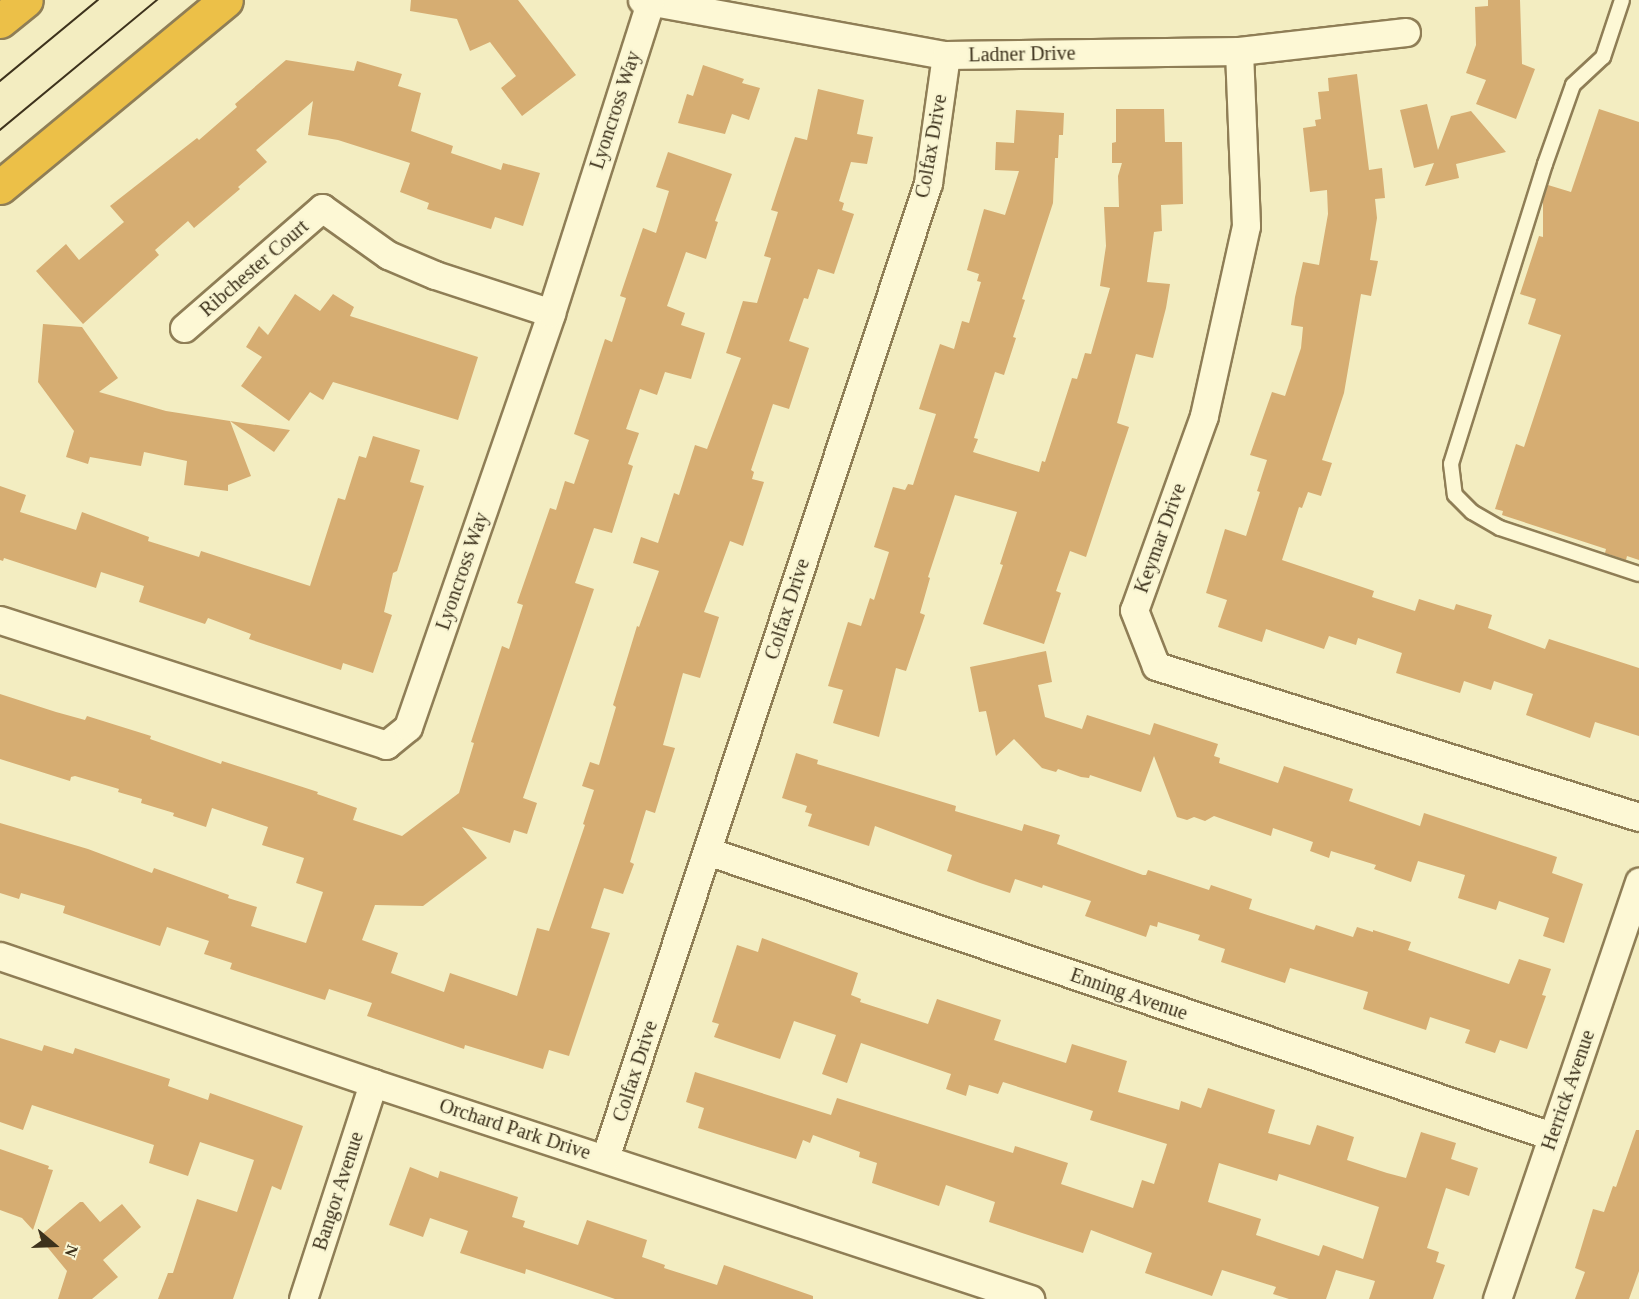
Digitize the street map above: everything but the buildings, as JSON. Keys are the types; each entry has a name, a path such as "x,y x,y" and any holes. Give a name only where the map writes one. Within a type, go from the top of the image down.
{"highway":[{"path":"0,21 26,0"},
{"path":"0,187 226,0"}],"street":[{"name":"Ladner Drive","path":"646,2 946,55 1239,51 1406,32"},
{"name":"Lyoncross Way","path":"0,620 386,745 408,727 551,313 646,2"},
{"name":"Keymar Drive","path":"1239,51 1246,226 1204,416 1134,610 1156,666 1639,817"},
{"name":"Colfax Drive","path":"605,1158 928,183 946,55"},
{"name":"Ribchester Court","path":"184,328 322,208 388,255 435,275 551,313"},
{"name":"Enning Avenue","path":"707,851 1552,1136"},
{"name":"Herrick Avenue","path":"1497,1299 1639,881"},
{"name":"Orchard Park Drive","path":"0,956 373,1083 1030,1299"},
{"name":"Bangor Avenue","path":"303,1299 373,1083"}],"lane":[{"path":"1622,0 1603,57 1573,85 1545,164 1450,464 1455,495 1472,512 1500,528 1639,574"}],"tram line":[{"path":"0,81 98,0"},
{"path":"0,130 157,0"}]}
